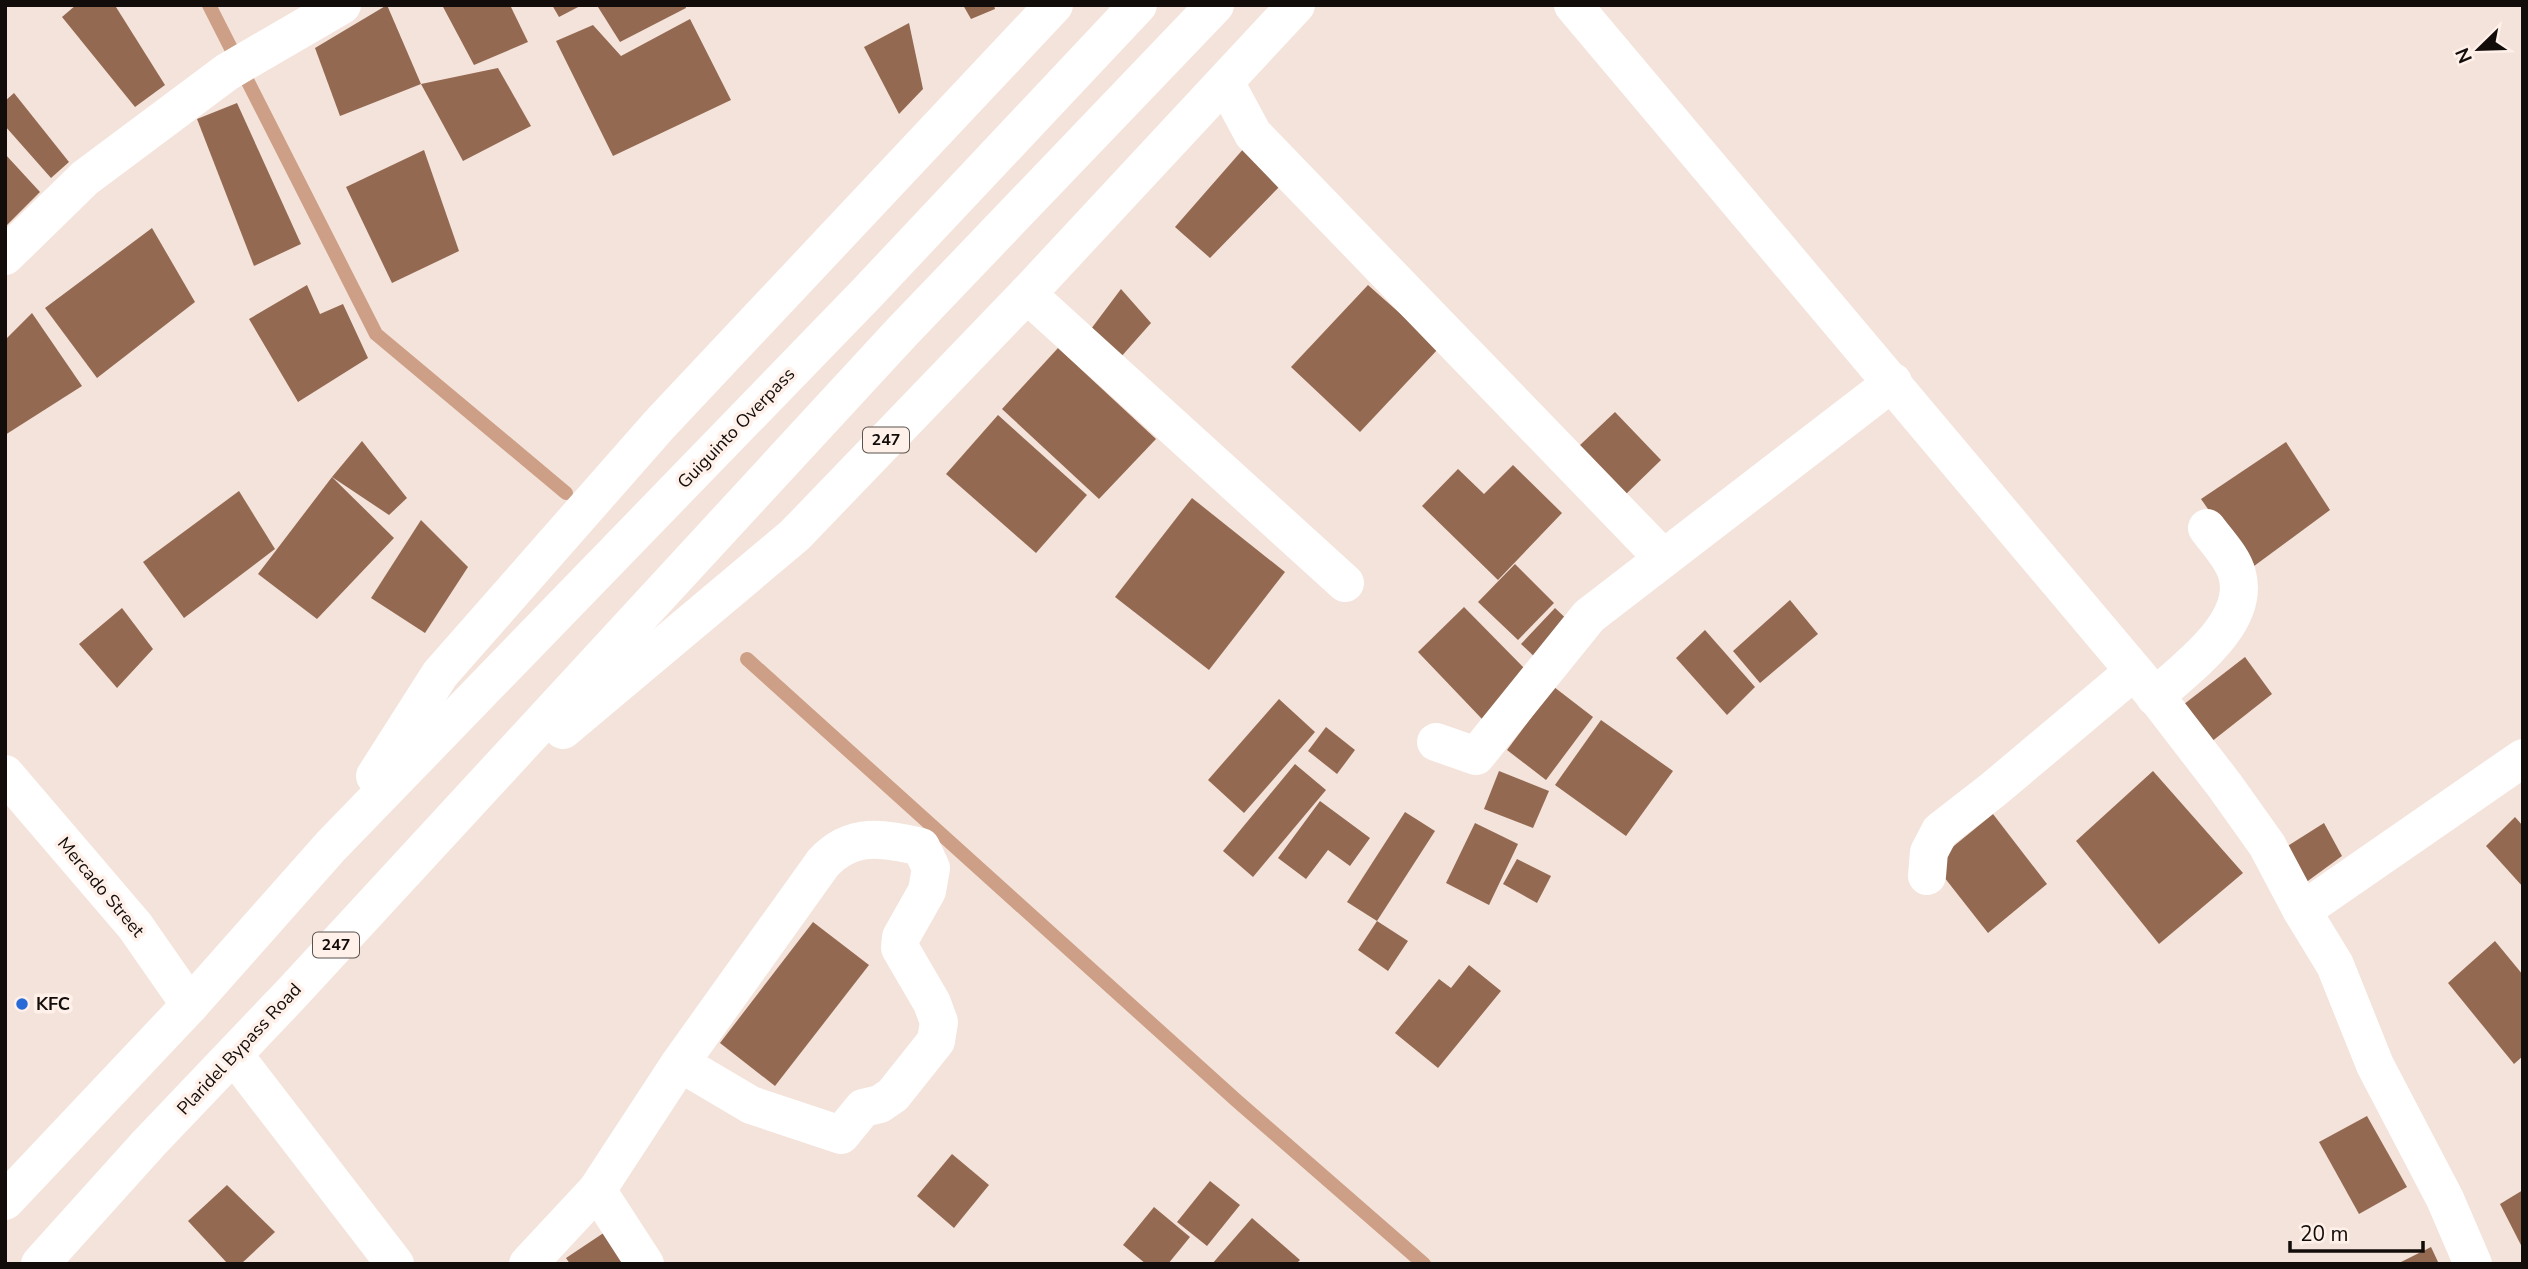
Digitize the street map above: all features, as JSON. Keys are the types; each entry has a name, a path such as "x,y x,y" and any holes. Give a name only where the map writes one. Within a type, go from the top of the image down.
{"main road":[{"path":"5,257 85,178 227,72 342,5"},
{"path":"5,1201 190,1005 331,846 440,674 659,425 1054,5"},
{"name":"Guiguinto Overpass","path":"331,846 867,293 1138,5"},
{"path":"439,835 901,333 1215,5"},
{"name":"247","path":"439,835 795,535 1027,294 1296,5"},
{"path":"1573,5 1893,382 2144,684 2225,786 2267,845 2335,965 2375,1065 2445,1199 2473,1264"},
{"path":"1224,82 1253,134 1663,558"},
{"path":"1027,294 1345,583"},
{"path":"1436,742 1476,756 1589,616 1893,382"},
{"path":"1927,876 1929,852 1940,831 1994,789 2223,631 2239,594 2237,573 2207,528"},
{"path":"2302,911 2523,758"},
{"name":"Mercado Street","path":"5,774 135,926 190,1005"},
{"name":"Plaridel Bypass Road","path":"40,1264 149,1143 439,835"},
{"path":"528,1264 597,1190 680,1063 834,850 857,842 888,839 921,847 931,868 927,891 901,936 900,948 932,1003 939,1022 936,1041 893,1095 880,1104 863,1108 841,1135 751,1105 680,1063"},
{"path":"234,1055 395,1264"},
{"path":"597,1190 645,1264"}],"building":[{"path":"76,5 116,7 165,85 135,107 62,17"},
{"path":"387,5 421,84 340,116 315,48"},
{"path":"442,5 510,5 528,42 474,65"},
{"path":"552,5 582,5 559,17"},
{"path":"685,5 686,8 620,42 598,7"},
{"path":"963,5 994,5 995,9 971,19"},
{"path":"690,19 731,100 613,156 556,41 593,25 621,56"},
{"path":"909,23 923,89 899,114 864,47"},
{"path":"498,68 531,126 463,161 421,84"},
{"path":"14,93 69,162 51,178 5,126 5,101"},
{"path":"237,103 301,244 254,266 197,119"},
{"path":"1245,147 1281,185 1210,258 1175,227"},
{"path":"424,150 459,251 392,283 346,187"},
{"path":"5,154 40,192 5,227"},
{"path":"152,228 195,302 97,378 45,308"},
{"path":"307,285 320,314 343,304 368,358 298,402 249,319"},
{"path":"1368,285 1439,348 1360,432 1291,367"},
{"path":"1121,289 1151,323 1120,358 1088,333"},
{"path":"32,313 82,386 5,435 5,340"},
{"path":"1058,348 1156,439 1099,499 1002,409"},
{"path":"1615,412 1661,460 1625,495 1579,446"},
{"path":"998,415 1087,495 1036,553 946,474"},
{"path":"362,441 407,498 389,515 332,477"},
{"path":"2286,442 2330,510 2250,569 2201,499"},
{"path":"1513,465 1562,513 1498,580 1422,506 1458,469 1484,494"},
{"path":"332,477 394,538 317,619 258,574"},
{"path":"239,491 275,549 184,618 143,562"},
{"path":"1192,498 1285,572 1209,670 1115,597"},
{"path":"421,520 468,567 425,633 371,598"},
{"path":"1515,564 1554,603 1518,640 1478,602"},
{"path":"1790,600 1818,634 1760,683 1733,651"},
{"path":"1464,607 1528,672 1482,719 1418,652"},
{"path":"122,608 153,649 117,688 79,644"},
{"path":"1555,608 1575,627 1541,663 1521,644"},
{"path":"1705,630 1755,687 1727,715 1676,658"},
{"path":"2245,657 2272,694 2206,746 2179,708"},
{"path":"1554,687 1593,717 1546,780 1507,750"},
{"path":"1279,699 1315,732 1244,813 1208,780"},
{"path":"1601,720 1673,771 1626,836 1555,785"},
{"path":"1326,727 1355,750 1337,774 1308,751"},
{"path":"1295,764 1326,790 1253,877 1223,851"},
{"path":"1499,771 1549,791 1533,828 1484,809"},
{"path":"2153,771 2243,873 2159,944 2076,841"},
{"path":"1320,801 1370,838 1350,866 1328,850 1306,879 1278,858"},
{"path":"1405,812 1435,831 1377,921 1347,902"},
{"path":"1993,814 2047,884 1988,933 1933,863"},
{"path":"2515,817 2523,826 2523,887 2486,846"},
{"path":"1475,823 1518,844 1489,905 1446,883"},
{"path":"2324,823 2342,856 2301,886 2283,849"},
{"path":"1517,859 1551,876 1537,903 1503,884"},
{"path":"1377,921 1408,941 1388,971 1358,950"},
{"path":"813,922 869,965 775,1086 720,1043"},
{"path":"2495,941 2523,975 2523,1056 2514,1064 2448,983"},
{"path":"1469,965 1501,991 1438,1068 1395,1033 1439,979 1451,988"},
{"path":"2367,1116 2407,1187 2359,1214 2319,1142"},
{"path":"952,1154 989,1185 954,1228 917,1196"},
{"path":"1210,1181 1240,1205 1207,1246 1177,1222"},
{"path":"227,1185 275,1232 241,1264 228,1264 188,1221"},
{"path":"2523,1190 2523,1249 2500,1204"},
{"path":"1154,1207 1190,1237 1168,1264 1146,1264 1123,1245"},
{"path":"1252,1218 1300,1260 1296,1264 1212,1264"},
{"path":"605,1232 627,1264 570,1264 566,1258"},
{"path":"2431,1247 2439,1264 2397,1264"}],"waterway":[{"path":"209,5 376,334 566,493"},
{"path":"747,659 1237,1101 1424,1264"}],"place":[{"name":"KFC","path":"22,1004"}]}
